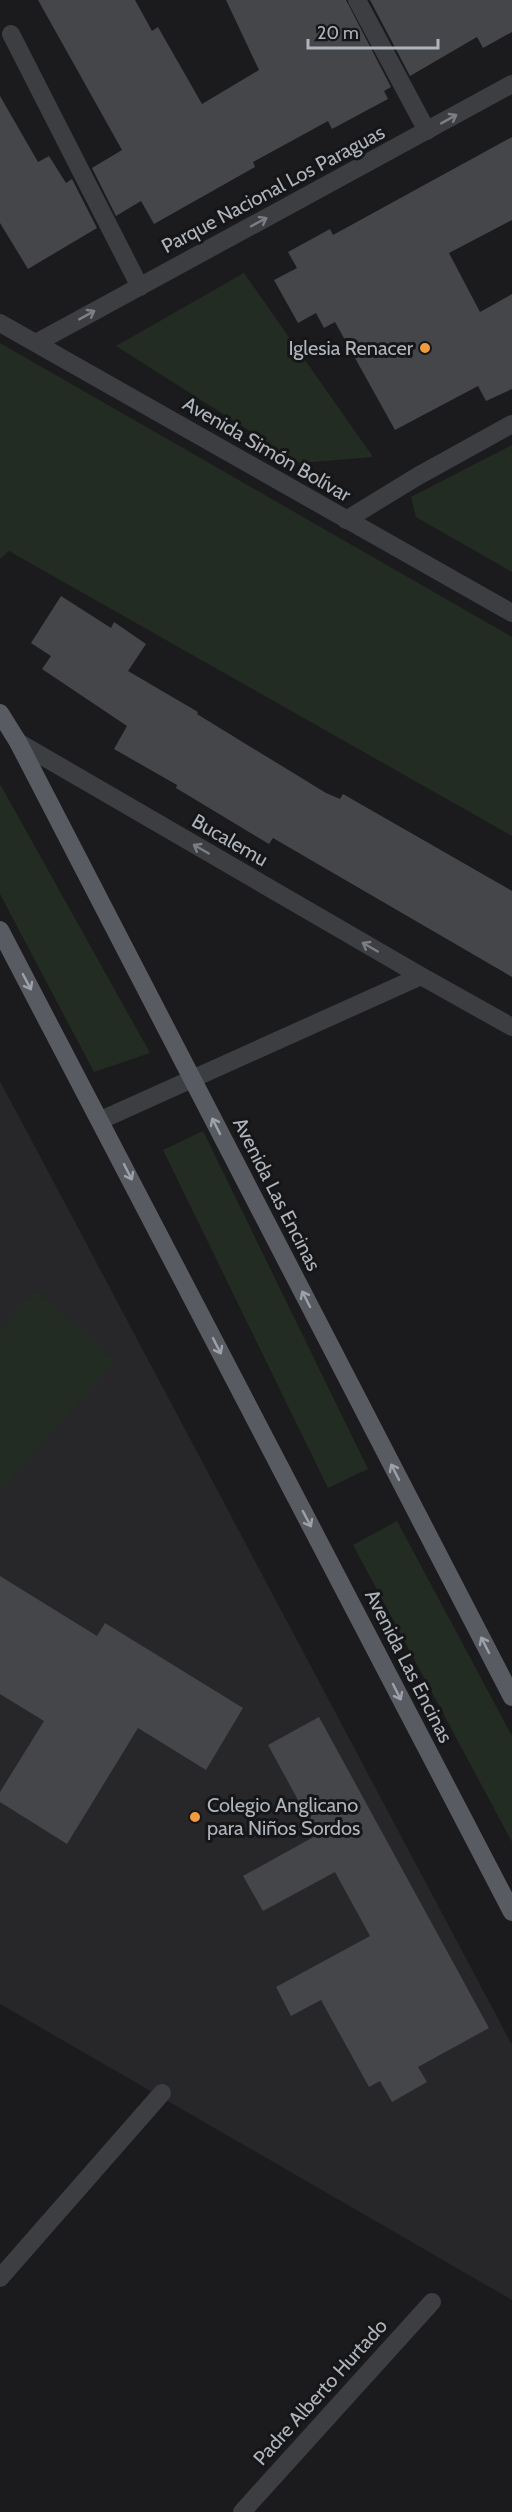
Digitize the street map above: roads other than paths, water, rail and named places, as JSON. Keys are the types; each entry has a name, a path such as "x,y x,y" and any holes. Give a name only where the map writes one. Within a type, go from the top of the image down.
{"main road":[{"name":"Avenida Las Encinas","path":"0,713 18,742 512,1697"},
{"name":"Avenida Las Encinas","path":"0,930 512,1912"}],"street":[{"path":"357,0 427,131"},
{"path":"11,34 140,287"},
{"name":"Parque Nacional Los Paraguas","path":"36,343 512,84"},
{"name":"Avenida Simón Bolívar","path":"0,323 512,613"},
{"path":"346,520 418,476 512,424"},
{"name":"Bucalemu","path":"18,742 512,1027"},
{"path":"101,1120 420,976"},
{"path":"0,2278 162,2093"},
{"name":"Padre Alberto Hurtado","path":"242,2512 432,2302"}],"place":[{"name":"Iglesia Renacer","path":"425,348"},
{"name":"Colegio Anglicano para Niños Sordos","path":"195,1817"}]}
